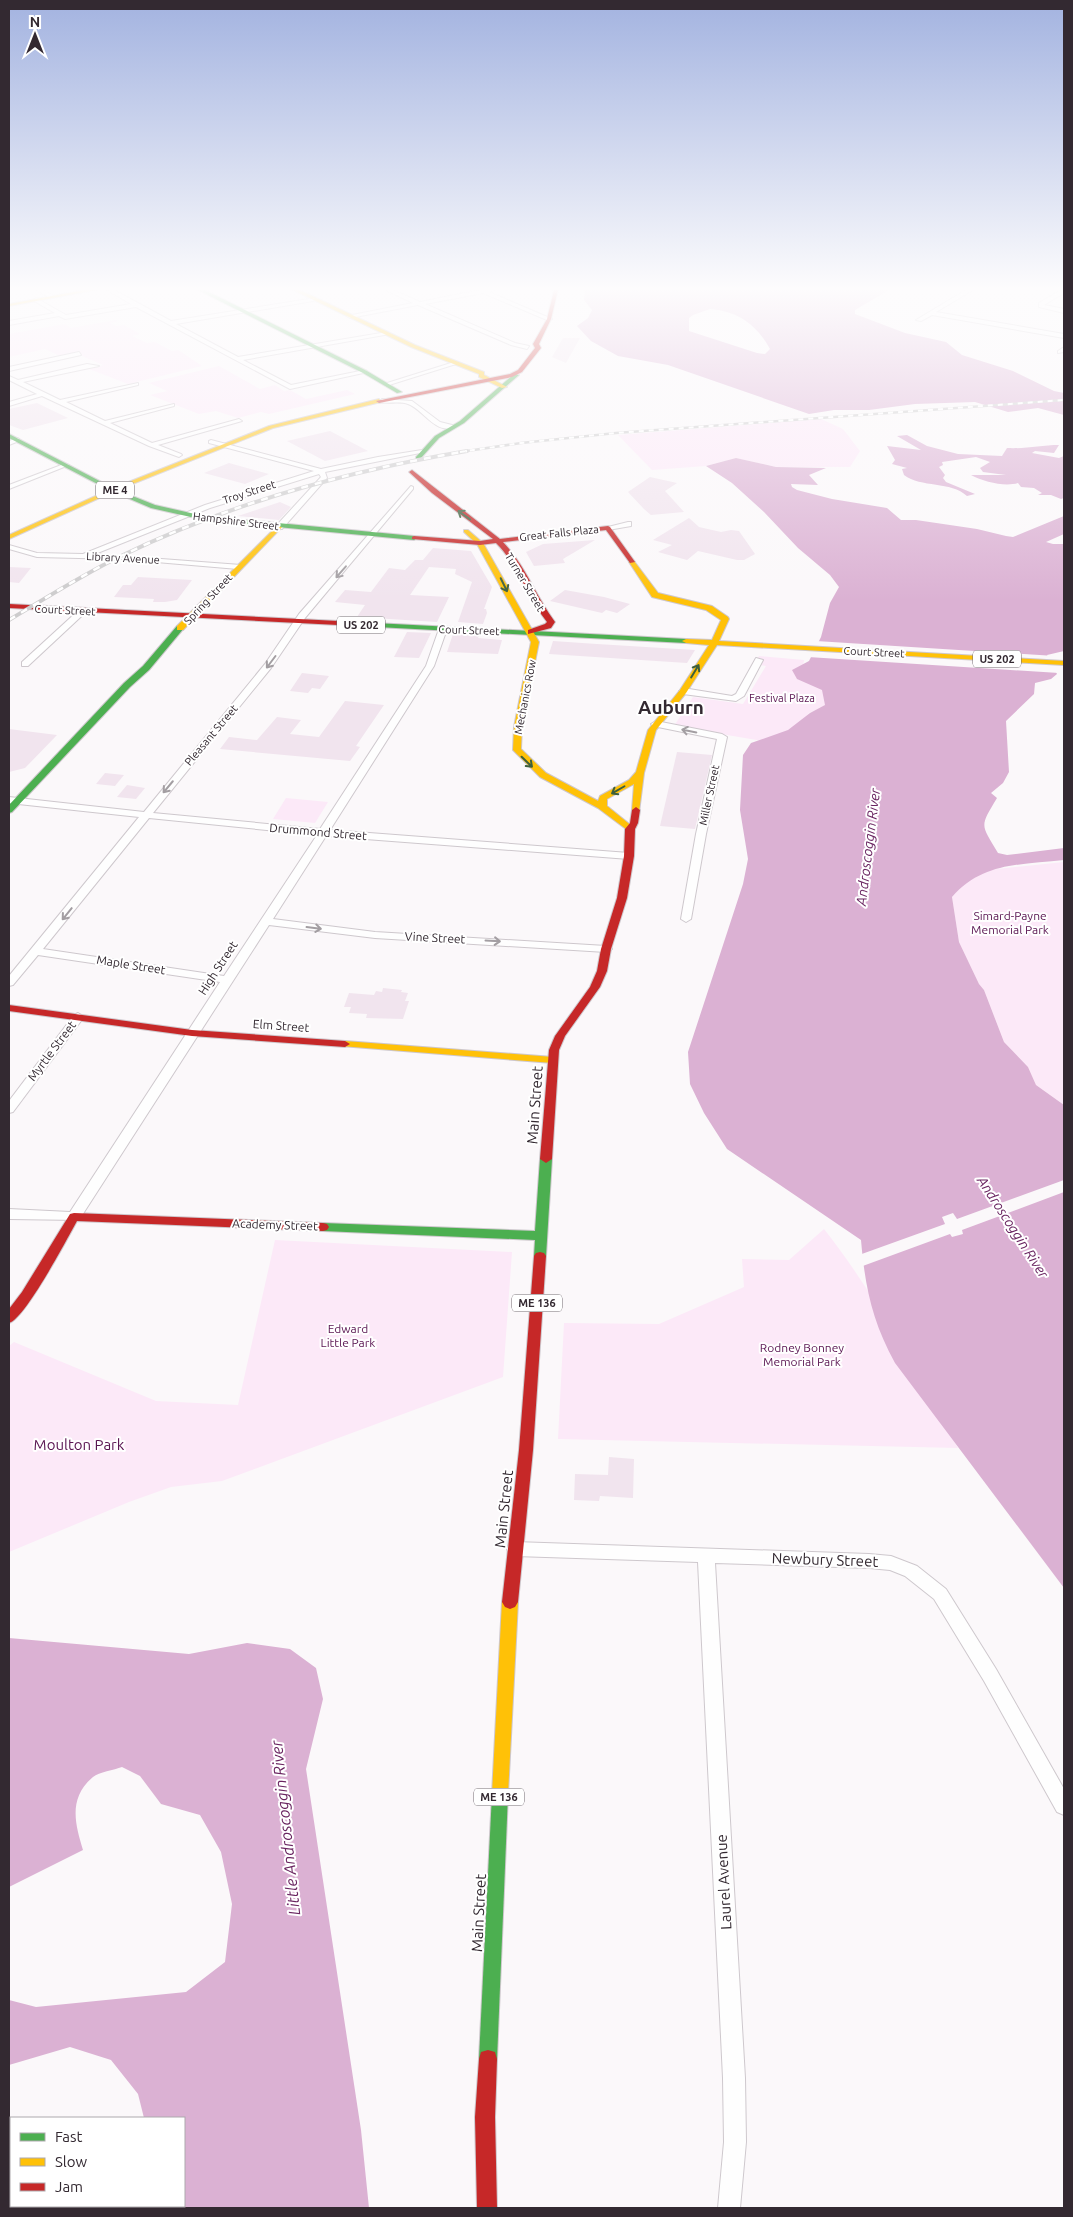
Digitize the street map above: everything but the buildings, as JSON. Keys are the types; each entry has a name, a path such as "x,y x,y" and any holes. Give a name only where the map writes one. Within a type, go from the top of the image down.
{"main road":[{"name":"ME 4","path":"9,537 179,455 211,442 291,415 392,393"},
{"name":"ME 4","path":"9,526 223,445 295,420 382,401 436,393"},
{"path":"423,499 408,483 416,462 453,426 453,420 482,393"},
{"name":"Hampshire Street","path":"11,440 153,507 183,514 222,521 278,527 480,543"},
{"name":"Turner Street","path":"416,462 430,491 506,549 551,622 548,626 531,632 522,621 498,571 480,543 456,524"},
{"name":"Spring Street","path":"9,810 13,800 146,668 195,610 278,527"},
{"name":"Great Falls Plaza","path":"480,543 608,528 655,595 709,608 721,615"},
{"name":"Court Street","path":"9,606 191,617 531,632 714,644 789,645 846,651 1031,662"},
{"path":"721,615 725,619 714,644 708,635 717,618 721,615"},
{"path":"551,622 600,637"},
{"path":"720,629 726,634 735,637 789,645"},
{"name":"Mechanics Row","path":"531,632 536,642 518,727 517,750 529,765 549,779 602,807"},
{"name":"Main Street","path":"487,2208 486,2108 507,1628 531,1386 553,1060 560,1036 596,987 602,971 606,949 622,898 629,856 630,829 634,823 627,808 640,773 652,730 683,692 714,644"},
{"path":"1031,662 1064,668"},
{"name":"US 202","path":"1031,662 1064,663"},
{"path":"602,807 602,798 632,782 640,773"},
{"path":"602,807 627,808"},
{"path":"602,807 630,829"},
{"name":"Elm Street","path":"9,1008 192,1033 553,1060"},
{"name":"Academy Street","path":"74,1217 541,1236"},
{"name":"High Street","path":"9,1318 27,1295 74,1217"}],"street":[{"path":"59,402 96,393"},
{"path":"9,404 42,394 150,444 179,455"},
{"path":"414,398 438,424 453,426"},
{"path":"104,423 172,405"},
{"path":"150,444 239,421"},
{"path":"211,442 321,471"},
{"name":"Troy Street","path":"84,556 183,514 321,471 416,462"},
{"path":"9,487 66,465"},
{"name":"Spring Street","path":"278,527 325,477 321,471"},
{"name":"Pleasant Street","path":"9,982 268,666 300,622 302,616 412,488"},
{"name":"Great Falls Plaza","path":"608,528 628,524"},
{"name":"Library Avenue","path":"9,547 37,555 121,557 238,567"},
{"path":"25,664 84,611"},
{"name":"High Street","path":"74,1217 430,666 443,629"},
{"path":"683,692 732,699 740,696 759,660"},
{"name":"Miller Street","path":"656,724 722,737 701,834 686,919"},
{"name":"Drummond Street","path":"13,800 145,816 629,856"},
{"name":"Vine Street","path":"266,921 375,934 606,949"},
{"name":"Maple Street","path":"35,951 227,980"},
{"name":"Myrtle Street","path":"9,1110 78,1017"},
{"name":"Academy Street","path":"9,1214 74,1217"},
{"name":"Newbury Street","path":"515,1549 869,1561 891,1563 911,1571 940,1594 990,1675 1064,1806"},
{"name":"Laurel Avenue","path":"706,1556 734,2078 735,2142 729,2208"}],"green space":[{"path":"296,393 306,399 331,393 355,394 269,414 261,412 238,418 216,411 199,414 150,395"},
{"path":"821,419 843,429 860,451 850,467 776,467 736,458 706,466 652,470 618,435"},
{"name":"Festival Plaza","path":"759,656 804,660 803,667 836,696 821,708 809,713 804,719 805,723 769,742 674,726 693,697 743,704 766,666 754,664"},
{"path":"286,798 328,802 315,823 273,819"},
{"name":"Simard-Payne Memorial Park","path":"1064,862 1064,1105 1036,1085 1028,1067 1004,1042 984,990 979,984 959,942 952,897 962,885 988,870"},
{"name":"Rodney Bonney Memorial Park","path":"824,1229 879,1308 958,1448 558,1439 564,1323 659,1324 744,1287 742,1259 789,1260"},
{"name":"Edward Little Park","path":"275,1240 512,1252 503,1377 222,1481 171,1487 129,1502 9,1552 9,1346 14,1342 156,1401 238,1405"}],"water":[{"path":"750,393 1064,393 1064,415 1038,408 1008,412 975,402 915,404 869,410 834,410 809,414"},
{"path":"907,435 927,446 958,454 1002,456 1007,448 1059,445 1054,453 1035,451 1032,453 1059,458 1064,456 1064,498 1038,495 1042,493 1034,488 1021,487 1018,483 1001,484 976,478 971,475 1006,475 983,472 980,468 990,462 976,457 942,462 943,465 939,467 945,475 943,478 946,482 975,494 967,496 953,488 911,479 904,475 902,469 907,468 892,464 895,460 887,446 921,450 897,436"},
{"name":"Androscoggin River","path":"736,458 776,467 826,468 809,475 818,485 791,484 792,487 832,499 887,508 901,520 916,520 977,529 1013,537 1064,516 1064,534 1046,542 1064,544 1064,651 1047,655 1057,674 1051,679 1035,683 1034,694 1006,721 1009,772 1003,783 991,793 997,798 987,815 984,826 998,853 1007,855 1064,848 1064,860 1003,867 989,871 976,877 952,897 959,942 979,984 984,990 1004,1042 1028,1067 1036,1085 1064,1105 1064,1588 895,1363 875,1318 867,1288 861,1240 727,1149 704,1113 690,1084 688,1052 743,884 748,859 740,810 743,755 751,743 788,730 810,713 825,705 822,690 797,679 792,670 809,661 821,637 830,603 839,587 830,575 798,548 764,512 732,483 706,466"},
{"name":"Little Androscoggin River","path":"9,1638 189,1654 247,1643 290,1649 316,1668 323,1699 306,1769 361,2130 369,2208 168,2208 185,2207 185,2117 144,2117 138,2094 111,2060 70,2047 9,2065 9,2000 36,2007 186,1992 225,1962 232,1904 221,1852 200,1815 161,1804 140,1776 122,1767 103,1772 93,1777 85,1785 77,1802 76,1821 83,1850 9,1887"}],"pier":[{"path":"816,641 1055,656 1051,657 1059,673 808,657"},
{"path":"1064,1180 1064,1192 962,1230 963,1234 952,1237 950,1234 860,1267 859,1255 945,1224 942,1217 953,1213 957,1219"}],"railway":[{"path":"460,452 521,443 616,433 1064,400"},
{"path":"9,620 107,563 204,520 290,491 334,479 378,468 467,451"}],"traffic: fast":[{"path":"418,458 437,437 462,422 495,393"},
{"path":"9,436 113,490 153,507 204,518 414,538"},
{"path":"358,624 686,641"},
{"path":"9,810 127,685 146,668 180,628"},
{"path":"541,1236 546,1159"},
{"path":"323,1227 541,1236 540,1256"},
{"path":"488,2059 500,1794"}],"traffic: slow":[{"path":"9,537 113,490 271,427 379,401"},
{"path":"180,628 279,527"},
{"path":"466,531 480,543 531,632"},
{"path":"632,562 655,595 709,608 725,619 718,637 683,691 652,730 640,773 636,810"},
{"path":"531,632 535,642 518,727 517,750 543,775 601,806 630,829"},
{"path":"686,641 1064,663"},
{"path":"602,807 603,798 632,782 640,773"},
{"path":"345,1044 553,1060"},
{"path":"500,1794 510,1602"}],"traffic: jam":[{"path":"379,401 418,393"},
{"path":"412,472 483,527 511,556 538,604 551,622 548,626 531,632"},
{"path":"414,538 480,543 608,528 632,562"},
{"path":"9,606 358,624"},
{"path":"546,1159 554,1050 560,1036 595,987 602,971 606,949 622,898 629,856 630,829 634,823 636,810"},
{"path":"9,1008 192,1033 345,1044"},
{"path":"9,1318 27,1295 74,1217 323,1227"},
{"path":"510,1602 526,1450 540,1256"},
{"path":"487,2208 485,2117 488,2059"}],"district":[{"name":"Auburn","path":"671,707"}],"park label":[{"name":"Moulton Park","path":"79,1445"}]}
